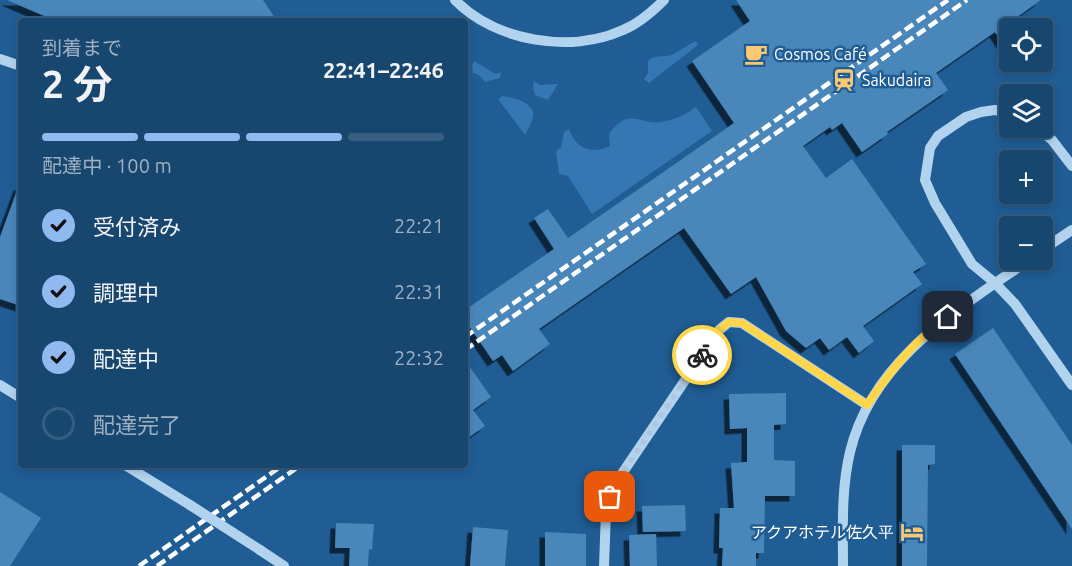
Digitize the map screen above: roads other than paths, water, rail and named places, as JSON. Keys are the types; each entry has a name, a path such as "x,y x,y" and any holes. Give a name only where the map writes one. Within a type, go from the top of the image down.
{"street":[{"path":"454,0 499,30 562,42 585,41 624,30 664,0"},
{"path":"0,59 18,65"},
{"path":"999,111 981,112 966,117 938,136 930,148 925,180 928,191 972,264 1015,304 1072,386"},
{"path":"1050,138 1072,166"},
{"path":"1053,243 1072,230"},
{"path":"843,566 843,500 850,451 867,405 887,376 934,326 1014,270"},
{"path":"604,566 606,512 617,481 719,330 729,322 742,323 867,405"},
{"path":"0,385 18,396"},
{"path":"130,468 284,566"}],"railway":[{"path":"468,335 948,0"},
{"path":"468,348 967,0"},
{"path":"139,566 279,468"},
{"path":"157,566 297,468"}],"place":[{"name":"Cosmos Café","path":"756,54"},
{"name":"Sakudaira","path":"844,80"},
{"name":"アクアホテル佐久平","path":"912,532"}]}
